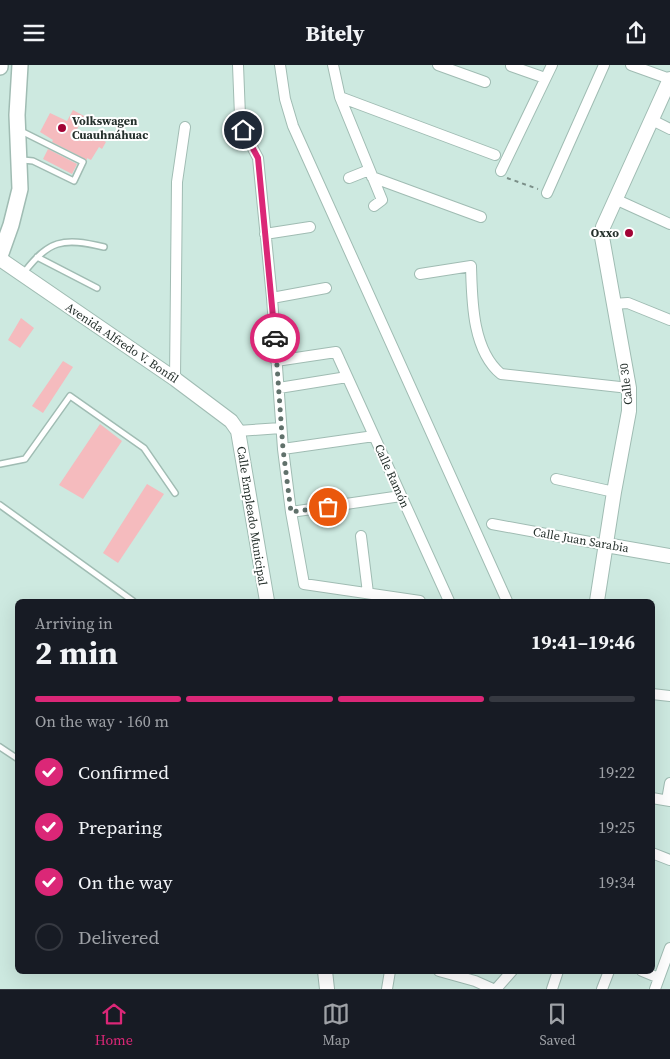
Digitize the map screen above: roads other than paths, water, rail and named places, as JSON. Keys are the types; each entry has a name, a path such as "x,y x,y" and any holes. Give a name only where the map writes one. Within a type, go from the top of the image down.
{"main road":[{"path":"0,258 20,189 17,115 21,65"}],"street":[{"path":"20,189 24,160 21,65"},
{"path":"238,65 240,116 243,130 258,158 272,298 283,449 291,512 304,583 407,599"},
{"path":"280,65 285,99 293,126 506,599"},
{"path":"333,65 340,97 382,200 374,206"},
{"path":"438,65 485,82"},
{"path":"501,171 552,65"},
{"path":"547,193 604,65"},
{"path":"631,65 670,79"},
{"path":"511,66 546,78"},
{"name":"Calle 30","path":"597,599 614,492 630,411 629,388 602,237 615,199 670,79"},
{"path":"340,97 495,155"},
{"path":"652,120 670,129"},
{"path":"175,379 177,182 185,127"},
{"path":"349,178 370,174 481,217"},
{"path":"615,199 670,224"},
{"path":"265,234 310,227"},
{"name":"Avenida Alfredo V. Bonfil","path":"0,258 175,379 231,421 238,431"},
{"path":"420,274 471,266 472,304 478,339 495,369 501,374 629,388"},
{"path":"272,298 326,288"},
{"path":"613,304 628,303 670,320"},
{"name":"Calle Ramón","path":"276,361 336,352 448,599"},
{"path":"279,388 347,377"},
{"path":"238,431 281,428"},
{"name":"Calle Empleado Municipal","path":"238,431 267,599"},
{"path":"283,449 374,436"},
{"path":"556,479 614,492"},
{"path":"291,512 401,495"},
{"name":"Calle Juan Sarabia","path":"492,524 670,556"},
{"path":"361,536 368,593"},
{"path":"655,694 670,696"},
{"path":"655,799 669,801 670,783"},
{"path":"655,854 670,860"},
{"path":"656,989 670,948"},
{"path":"325,974 327,989"},
{"path":"386,989 389,974"},
{"path":"450,974 491,988 508,974"},
{"path":"552,989 557,974"},
{"path":"602,989 608,974"},
{"path":"649,974 659,978"}],"lane":[{"path":"23,132 62,154 83,162 74,181 55,168 24,160"},
{"path":"22,275 48,247 58,243 86,243 104,247"},
{"path":"37,257 97,288"},
{"path":"0,464 25,459 70,396 144,448 176,493"},
{"path":"0,505 130,599"},
{"path":"0,747 15,757"}],"place":[{"name":"Volkswagen Cuauhnáhuac","path":"62,128"},
{"name":"Oxxo","path":"629,233"}]}
